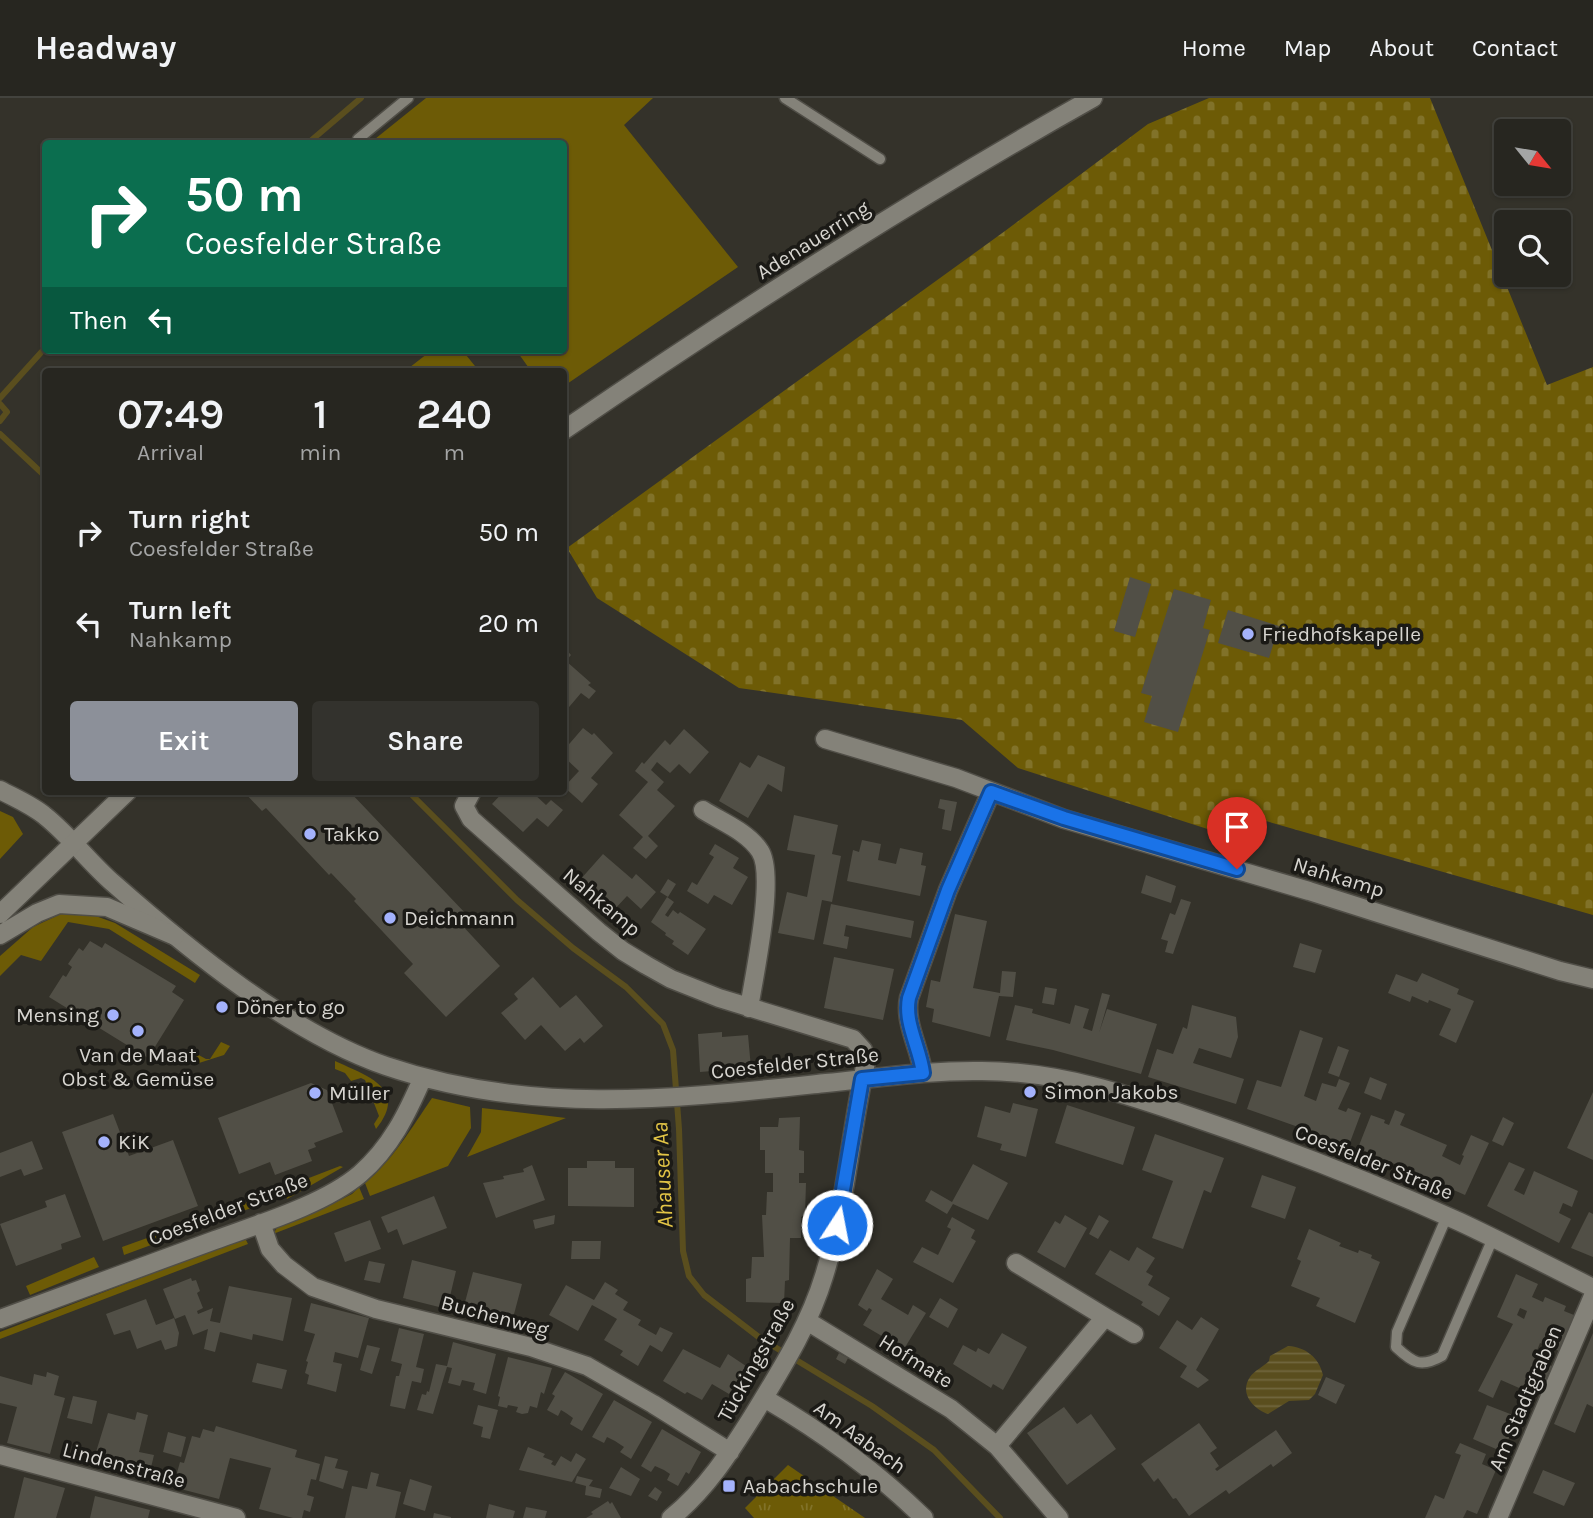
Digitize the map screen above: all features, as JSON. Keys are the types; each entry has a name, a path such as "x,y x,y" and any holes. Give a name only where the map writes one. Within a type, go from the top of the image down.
{"street":[{"name":"Adenauerring","path":"567,428 648,372 847,245 1023,137 1093,98"},
{"name":"Nahkamp","path":"825,739 956,778 1064,818 1593,979"},
{"name":"Coesfelder Straße","path":"0,790 39,811 109,880 174,936 275,1010 319,1036 386,1066 423,1077 516,1096 564,1100 687,1097 923,1073 1030,1073 1067,1079 1101,1087 1251,1137 1447,1216 1593,1288"},
{"path":"923,1073 922,1057 906,1011 909,998 948,890 991,792"},
{"path":"0,914 124,795"},
{"name":"Nahkamp","path":"470,795 464,806 471,819 623,951 671,979 719,998 853,1039 863,1050 866,1062 862,1079"},
{"path":"703,810 746,836 760,850 765,861 765,899 749,1008"},
{"path":"0,935 37,913 59,904 107,907 174,936"},
{"name":"Coesfelder Straße","path":"0,1319 261,1223 323,1197 358,1176 393,1139 423,1077"},
{"name":"Tückingstraße","path":"671,1518 715,1475 764,1398 807,1321 824,1278 837,1225 862,1079"},
{"name":"Buchenweg","path":"261,1223 270,1249 284,1265 313,1287 376,1309 531,1347 587,1366 730,1452"},
{"path":"1016,1263 1134,1335"},
{"name":"Am Stadtgraben","path":"1498,1518 1593,1296"},
{"path":"997,1446 1105,1317"},
{"name":"Hofmate","path":"807,1321 951,1409 997,1446 1059,1518"},
{"name":"Am Aabach","path":"764,1398 900,1494 924,1518"},
{"name":"Lindenstraße","path":"0,1455 236,1518"}],"lane":[{"path":"358,139 408,98"},
{"path":"785,98 880,159"},
{"path":"1447,1216 1397,1332 1396,1347 1411,1361 1430,1363 1442,1356 1493,1238"}],"green space":[{"path":"426,98 653,98 624,125 738,267 567,384 567,368 529,368 519,354 567,354 567,140 374,140"},
{"path":"1209,98 1430,98 1494,255 1494,287 1507,287 1547,385 1593,367 1593,915 1231,811 1223,834 1018,768 962,720 739,688 597,598 567,548 1005,231 1148,124"},
{"path":"427,354 465,354 477,368 409,368"},
{"path":"0,811 13,817 23,834 0,859"},
{"path":"63,913 90,914 115,923 200,975 195,983 109,929 68,922 41,961 21,955 0,976 0,956 33,927"},
{"path":"221,1042 230,1046 224,1055 199,1063 193,1059 195,1053 210,1059"},
{"path":"335,1061 371,1078 386,1093 388,1103 385,1115 376,1129 374,1124 379,1116 365,1080 361,1078 351,1081 345,1073 335,1069"},
{"path":"432,1098 470,1107 471,1128 448,1166 370,1196 365,1183 393,1154"},
{"path":"482,1108 566,1118 467,1157 481,1132"},
{"path":"343,1167 287,1199 283,1188"},
{"path":"359,1187 364,1199 273,1234 279,1225 324,1208 352,1194"},
{"path":"270,1194 270,1201 124,1255 122,1247"},
{"path":"245,1238 248,1244 0,1339 0,1332"},
{"path":"94,1257 99,1267 30,1295 26,1286"},
{"path":"788,1465 865,1518 754,1518 745,1508"}],"shaded area":[{"path":"1288,1346 1300,1348 1310,1354 1323,1375 1315,1394 1309,1400 1289,1401 1268,1414 1249,1400 1247,1383 1252,1375 1269,1361 1270,1356"}],"building":[{"path":"1130,577 1151,584 1135,637 1114,631"},
{"path":"1174,589 1211,600 1203,628 1210,630 1178,732 1144,722 1152,696 1141,693"},
{"name":"Friedhofskapelle","path":"1228,610 1279,626 1269,658 1218,643"},
{"path":"567,662 591,683 588,685 596,691 589,699 581,693 567,709"},
{"path":"583,728 592,735 594,733 613,753 591,778 598,784 582,803 567,790 567,784 579,771 567,760 567,747"},
{"path":"684,729 709,752 690,774 679,764 670,773 657,762 651,770 664,782 657,790 675,806 648,836 658,846 646,859 633,848 643,837 619,815 648,782 635,771 665,740 670,745"},
{"path":"758,755 785,767 782,792 768,784 748,818 719,801 740,762 750,768"},
{"path":"247,795 353,795 467,915 459,922 500,966 446,1017 404,973 413,964 354,901 356,899 331,873 329,875 266,808 262,811"},
{"path":"500,795 535,795 546,805 551,800 563,810 548,827 537,818 523,832 492,804"},
{"path":"940,799 957,802 951,831 942,829 945,810 938,808"},
{"path":"794,815 838,825 832,854 841,856 832,902 822,900 814,940 778,933 787,892 807,897 815,855 787,850"},
{"path":"862,840 881,844 878,860 896,864 900,848 923,853 921,865 926,866 920,896 847,881 853,850 859,852"},
{"path":"715,844 739,858 733,868 748,877 732,905 714,895 708,904 687,891 692,882 697,885 714,857 709,854"},
{"path":"603,854 632,879 636,874 656,892 641,909 627,896 613,911 579,881"},
{"path":"1146,875 1176,886 1171,903 1141,893"},
{"path":"668,879 676,884 668,897 660,892"},
{"path":"667,897 674,902 665,915 668,917 673,910 678,914 680,912 706,929 688,955 672,944 674,941 651,922"},
{"path":"1181,899 1191,902 1173,954 1165,952 1168,941 1161,939 1170,913 1175,915"},
{"path":"831,904 914,921 911,938 846,925 844,936 849,937 847,949 823,944"},
{"path":"955,914 987,921 973,988 1000,993 1002,971 1016,972 1013,997 999,996 990,1037 932,1022 934,1009 926,1007 931,980 940,982"},
{"path":"90,941 102,948 105,943 176,986 172,992 184,1000 148,1058 49,997 63,975 66,977 72,967 68,964 79,948 83,951"},
{"path":"1300,943 1322,950 1315,973 1293,967"},
{"path":"834,957 894,969 883,1020 824,1008"},
{"path":"1422,973 1459,989 1457,994 1474,1001 1456,1043 1439,1035 1451,1009 1412,996 1410,1002 1388,993 1396,974 1417,982"},
{"path":"533,977 560,1008 576,995 603,1026 584,1043 580,1038 565,1051 541,1025 525,1040 501,1013 518,999 514,994"},
{"path":"1045,987 1057,989 1054,1005 1042,1003"},
{"path":"1102,993 1110,995 1099,1033 1107,1009 1157,1024 1141,1074 1006,1040 1015,1005 1070,1024 1075,1005 1089,1009 1083,1028 1092,1031"},
{"path":"1192,1005 1236,1017 1238,1037 1231,1058 1199,1048 1193,1063 1244,1079 1236,1104 1148,1077 1157,1049 1173,1054 1183,1027 1187,1029"},
{"path":"1300,1030 1323,1038 1304,1096 1316,1101 1322,1083 1336,1087 1339,1079 1350,1083 1338,1109 1346,1112 1348,1108 1361,1113 1349,1145 1247,1109 1257,1080 1281,1087"},
{"path":"722,1032 722,1037 748,1035 751,1068 700,1072 698,1034"},
{"path":"1338,1046 1349,1050 1339,1077 1328,1073"},
{"path":"1370,1077 1387,1084 1381,1100 1364,1093"},
{"path":"311,1083 327,1090 343,1132 314,1143 316,1147 308,1150 312,1161 275,1175 270,1162 239,1174 218,1118"},
{"path":"1593,1092 1593,1160 1567,1148"},
{"path":"1013,1103 1038,1109 1026,1157 1000,1150 1002,1144 977,1137 985,1106 1010,1113"},
{"path":"1067,1105 1135,1127 1123,1165 1055,1143"},
{"path":"1395,1110 1405,1114 1400,1125 1447,1145 1442,1156 1460,1165 1471,1135 1489,1143 1465,1195 1358,1148 1371,1115 1385,1120 1384,1123 1389,1125"},
{"path":"113,1114 129,1156 173,1140 198,1206 103,1241 62,1132"},
{"path":"800,1117 799,1150 804,1151 804,1173 799,1173 799,1183 806,1183 805,1215 801,1217 801,1238 790,1238 789,1280 785,1281 784,1303 746,1302 746,1279 751,1278 752,1257 764,1257 762,1215 766,1215 767,1192 773,1192 773,1173 765,1173 765,1150 760,1150 760,1127 778,1127 779,1118"},
{"path":"1503,1117 1514,1123 1503,1146 1492,1141"},
{"path":"1155,1134 1224,1158 1211,1193 1204,1190 1183,1249 1152,1238 1173,1181 1142,1170"},
{"path":"32,1141 43,1169 24,1176 21,1169 0,1177 0,1153"},
{"path":"587,1161 615,1161 615,1168 634,1168 634,1207 568,1206 568,1168 587,1168"},
{"path":"1509,1162 1525,1169 1514,1190 1524,1195 1534,1171 1578,1191 1572,1207 1563,1203 1559,1213 1571,1219 1559,1243 1487,1206"},
{"path":"973,1164 1008,1183 988,1220 953,1204 947,1214 925,1201 931,1190 952,1202"},
{"path":"532,1165 545,1200 496,1218 483,1183 524,1172 523,1169"},
{"path":"1262,1175 1296,1187 1285,1219 1251,1207"},
{"path":"65,1194 81,1237 61,1244 62,1249 16,1266 0,1224 47,1207 45,1201"},
{"path":"434,1196 447,1228 403,1245 397,1229 388,1233 381,1217"},
{"path":"1589,1212 1593,1214 1593,1257 1571,1248"},
{"path":"555,1215 554,1224 535,1229 533,1220"},
{"path":"1065,1215 1087,1228 1065,1268 1037,1252 1055,1221 1060,1224"},
{"path":"1099,1215 1109,1221 1098,1239 1089,1234"},
{"path":"952,1217 975,1230 971,1238 976,1241 953,1283 913,1262 922,1247 938,1255 951,1229 947,1227"},
{"path":"370,1220 381,1249 345,1262 334,1233"},
{"path":"1309,1229 1341,1243 1339,1246 1372,1255 1371,1258 1380,1262 1355,1323 1316,1306 1320,1298 1291,1286 1301,1261 1297,1259"},
{"path":"572,1241 601,1241 600,1259 571,1259"},
{"path":"1137,1247 1155,1258 1146,1272 1153,1276 1148,1285 1170,1298 1159,1316 1141,1305 1143,1302 1095,1274 1110,1250 1129,1261"},
{"path":"412,1260 456,1271 447,1309 403,1298"},
{"path":"369,1261 385,1264 380,1283 364,1280"},
{"path":"877,1269 893,1279 881,1299 908,1315 913,1305 926,1313 904,1349 863,1325 872,1310 869,1308 867,1311 858,1305"},
{"path":"473,1272 522,1284 513,1318 464,1306"},
{"path":"1516,1274 1538,1284 1532,1297 1543,1302 1545,1297 1566,1306 1564,1311 1574,1315 1559,1351 1540,1343 1534,1358 1552,1366 1540,1392 1528,1387 1526,1391 1501,1380 1493,1398 1478,1391 1513,1324 1497,1317","holes":["1520,1308 1527,1311 1524,1319 1517,1315"]},
{"path":"191,1278 192,1281 196,1280 200,1291 197,1293 203,1308 197,1311 198,1314 213,1308 210,1321 220,1323 229,1286 292,1298 283,1341 253,1334 252,1340 220,1332 215,1352 204,1349 208,1329 193,1335 185,1315 175,1319 163,1289"},
{"path":"605,1282 618,1290 615,1294 628,1302 623,1310 641,1320 638,1325 656,1335 660,1327 673,1333 662,1352 650,1345 638,1366 620,1355 623,1351 604,1340 617,1319 592,1305 578,1331 549,1315 566,1285 594,1300"},
{"path":"940,1298 958,1309 948,1328 929,1317"},
{"path":"146,1299 156,1325 174,1318 179,1333 177,1346 165,1350 161,1340 137,1349 130,1330 114,1335 106,1314"},
{"path":"311,1303 369,1318 358,1358 335,1352 333,1362 342,1364 336,1392 307,1384 309,1375 305,1373 306,1361 315,1334 304,1331"},
{"path":"1201,1317 1219,1329 1196,1370 1209,1380 1198,1388 1180,1377 1187,1366 1159,1348 1177,1320 1192,1330"},
{"path":"399,1328 424,1334 416,1367 424,1369 421,1383 412,1381 405,1409 390,1406 396,1376 399,1376 402,1364 391,1361"},
{"path":"1002,1333 1027,1347 1003,1390 993,1384 991,1388 953,1364 963,1345 976,1352 978,1348 989,1354"},
{"path":"1593,1333 1593,1407 1587,1404 1575,1433 1554,1424"},
{"path":"453,1342 496,1354 486,1394 473,1390 475,1383 462,1380 460,1386 448,1383 452,1368 447,1367 433,1414 417,1410 422,1394 429,1392 436,1364 447,1366"},
{"path":"367,1345 380,1348 372,1374 360,1370"},
{"path":"683,1349 720,1368 728,1354 746,1366 729,1394 712,1384 702,1400 663,1381"},
{"path":"839,1353 848,1358 845,1364 836,1359"},
{"path":"508,1357 552,1368 537,1408 530,1406 528,1413 516,1412 518,1407 498,1406"},
{"path":"257,1363 287,1370 282,1389 252,1382"},
{"path":"47,1372 59,1376 54,1395 65,1398 50,1454 7,1443 17,1407 0,1403 0,1376 32,1385 34,1374 46,1377"},
{"path":"565,1372 603,1394 582,1431 570,1424 573,1418 561,1410 558,1416 547,1410 555,1396 552,1394"},
{"path":"1326,1377 1345,1385 1336,1404 1318,1395"},
{"path":"73,1396 97,1401 92,1424 67,1418"},
{"path":"614,1400 652,1422 631,1459 620,1452 624,1447 615,1441 607,1437 604,1443 592,1437"},
{"path":"478,1405 498,1410 490,1439 481,1437 483,1427 473,1424"},
{"path":"1487,1405 1518,1417 1503,1452 1473,1439"},
{"path":"1064,1407 1077,1424 1091,1414 1116,1449 1067,1485 1027,1433"},
{"path":"137,1412 148,1415 139,1452 154,1455 148,1480 92,1465 108,1413 135,1420"},
{"path":"1199,1423 1217,1448 1210,1453 1219,1466 1215,1469 1217,1471 1276,1430 1292,1453 1273,1467 1271,1464 1229,1494 1226,1490 1189,1516 1158,1478 1154,1482 1141,1464"},
{"path":"216,1426 297,1450 295,1457 320,1464 316,1480 311,1479 307,1495 314,1497 310,1512 304,1510 302,1518 293,1518 259,1509 271,1468 230,1458 219,1499 173,1487 180,1462 184,1463 192,1436 200,1438 203,1429 214,1432"},
{"path":"662,1429 701,1452 689,1474 686,1472 678,1486 667,1480 670,1474 664,1470 655,1466 651,1472 641,1466"},
{"path":"168,1432 186,1437 181,1457 163,1452"},
{"path":"1460,1443 1486,1454 1482,1464 1496,1470 1477,1514 1467,1510 1463,1518 1425,1518 1435,1495 1444,1499 1461,1455 1455,1453"},
{"path":"528,1447 545,1454 543,1457 553,1461 551,1464 555,1466 561,1456 571,1462 576,1453 586,1459 572,1482 519,1470"},
{"path":"325,1456 338,1459 335,1468 348,1471 343,1489 319,1481"},
{"path":"621,1467 640,1479 631,1496 609,1488"},
{"path":"1543,1470 1575,1483 1564,1506 1533,1493"},
{"path":"371,1472 379,1474 376,1486 401,1492 395,1518 345,1518 352,1486 367,1489"},
{"path":"577,1476 593,1480 589,1486 602,1489 600,1498 585,1495 586,1486 575,1483"},
{"path":"24,1477 65,1488 56,1518 14,1518"},
{"path":"410,1479 432,1486 425,1511 403,1504"},
{"path":"655,1487 662,1492 657,1501 648,1496"},
{"path":"95,1496 150,1510 148,1518 90,1518"},
{"path":"608,1501 610,1504 612,1502 621,1518 586,1518 593,1514 591,1512"},
{"path":"489,1504 515,1511 513,1518 486,1518"},
{"path":"526,1507 547,1511 545,1518 523,1518"},
{"path":"434,1513 451,1517 451,1518 433,1518"}],"waterway":[{"path":"312,140 361,98"},
{"path":"0,398 42,351"},
{"path":"0,404 7,412 0,421"},
{"name":"Ahauser Aa","path":"0,434 42,473"},
{"name":"Ahauser Aa","path":"412,795 517,900 573,948 626,987 663,1024 673,1050 683,1251 689,1276 704,1295 760,1338 872,1406 934,1450 1000,1518"}],"place":[{"name":"Friedhofskapelle","path":"1248,634"},
{"name":"Takko","path":"310,834"},
{"name":"Deichmann","path":"390,918"},
{"name":"Döner to go","path":"222,1007"},
{"name":"Mensing","path":"113,1015"},
{"name":"Van de Maat Obst & Gemüse","path":"138,1031"},
{"name":"Simon Jakobs","path":"1030,1092"},
{"name":"Müller","path":"315,1093"},
{"name":"KiK","path":"104,1142"},
{"name":"Aabachschule","path":"729,1486"}],"route":[{"path":"837,1225 862,1079 923,1073 922,1057 906,1011 909,998 948,890 991,792 1064,818 1237,869"}]}
